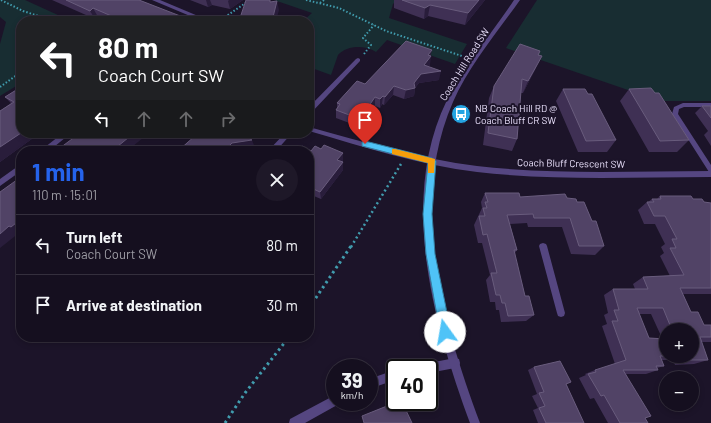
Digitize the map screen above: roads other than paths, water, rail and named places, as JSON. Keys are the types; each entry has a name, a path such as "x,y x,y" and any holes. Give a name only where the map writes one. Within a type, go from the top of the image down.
{"street":[{"path":"155,0 195,16"},
{"name":"Coach Hill Road SW","path":"475,423 455,363 440,309 430,254 428,214 432,161 440,128 450,101 518,0"},
{"path":"314,106 358,60"},
{"name":"Coach Bluff Crescent SW","path":"314,130 406,155 475,169 530,174 711,174"},
{"path":"51,146 61,138"},
{"path":"276,146 284,138"},
{"path":"0,183 16,172"},
{"path":"438,366 455,363"},
{"path":"294,423 308,419 326,406"}],"lane":[{"path":"711,105 683,105 676,108 675,114 711,170"},
{"path":"543,246 561,313"}],"place":[{"name":"NB Coach Hill RD @ Coach Bluff CR SW","path":"461,114"}]}
